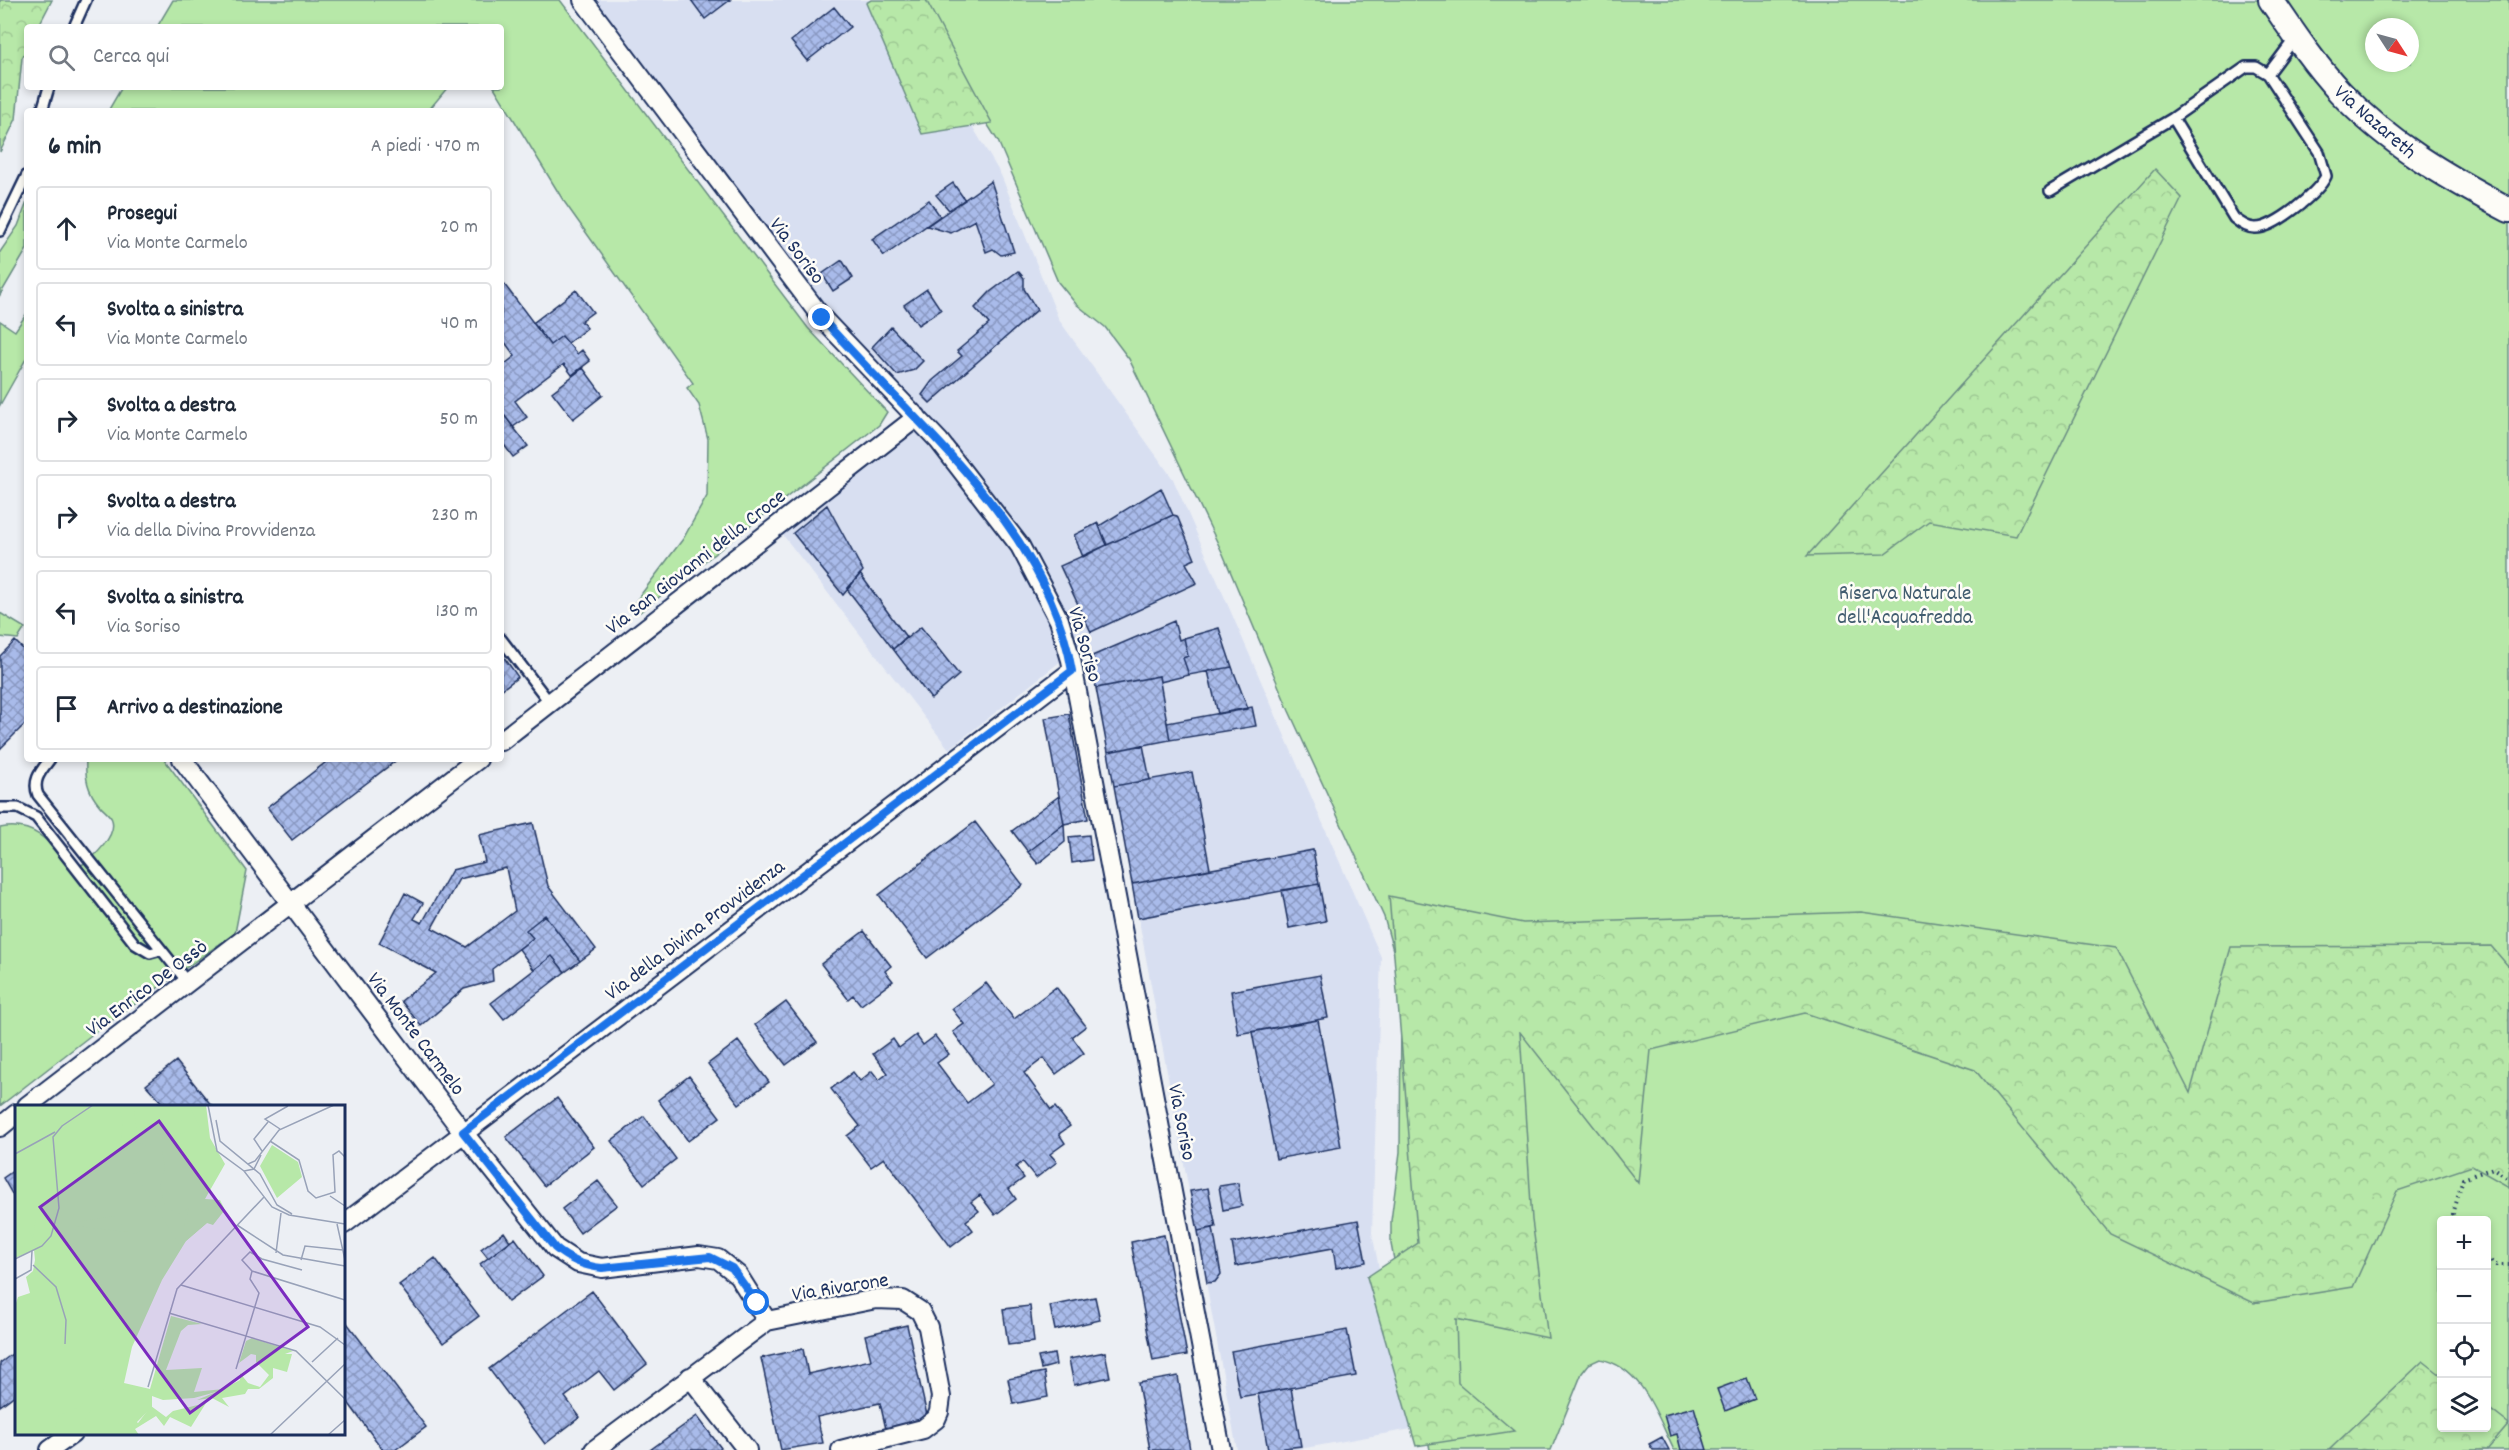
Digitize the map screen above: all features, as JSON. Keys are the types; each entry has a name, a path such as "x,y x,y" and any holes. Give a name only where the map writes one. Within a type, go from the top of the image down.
{"street":[{"name":"Via Soriso","path":"583,0 822,318 950,454 1020,546 1059,620 1072,671 1221,1450"},
{"name":"Via Nazareth","path":"2271,0 2339,91 2397,143 2438,170 2509,210"},
{"name":"Via San Giovanni della Croce","path":"504,739 917,417"},
{"name":"Via della Divina Provvidenza","path":"345,1223 1072,671"},
{"name":"Via Monte Carmelo","path":"184,762 463,1132 555,1248 570,1259 602,1268 699,1256 718,1259 738,1275 767,1321"},
{"path":"292,904 473,762"},
{"name":"Via Enrico De Ossò","path":"30,1105 292,904"},
{"path":"0,1127 15,1115"},
{"name":"Via Rivarone","path":"594,1450 767,1321 887,1297 909,1302 925,1319 941,1397 936,1419 917,1431 841,1450"},
{"path":"690,1377 747,1450"},
{"path":"50,1450 71,1435"}],"lane":[{"path":"75,24 86,0"},
{"path":"2268,75 2296,36"},
{"path":"2050,191 2173,118 2246,67 2256,67 2268,75 2319,153 2326,176 2311,196 2264,227 2250,228 2234,218 2173,118"},
{"path":"43,108 48,90"},
{"path":"0,231 24,181"},
{"path":"504,643 550,703"},
{"path":"48,762 37,777 34,787 38,795 188,984"},
{"path":"0,808 18,808 36,817 135,944 150,953 161,950"}],"path":[{"path":"2454,1216 2463,1179 2493,1168 2509,1179"},
{"path":"2491,1261 2496,1265 2509,1265"}],"shaded area":[{"path":"583,0 898,0 1001,175 1059,320 1173,479 1381,957 1372,1233 1411,1429 1294,1450 1237,1450 1096,688 1089,639 949,749 776,526 917,417 864,364"}],"green space":[{"path":"0,0 52,0 40,24 24,24 24,54 16,119 0,152"},
{"path":"173,0 560,0 808,328 887,412 879,425 640,612 633,605 683,539 707,496 708,439 699,405 687,388 693,383 563,200 496,90 504,90 504,24 159,24"},
{"path":"871,0 926,0 992,123 922,134 866,3"},
{"name":"Riserva Naturale dell'Acquafredda","path":"909,0 2509,0 2509,1450 1674,1450 1654,1408 1638,1382 1615,1364 1600,1359 1589,1364 1582,1373 1551,1450 1430,1450 1391,1244 1391,1221 1400,1152 1401,1011 1397,965 1384,917 1289,711 1223,554 1129,359 1105,327 1076,304 1058,282 998,141"},
{"path":"120,90 446,90 430,108 110,108"},
{"path":"2155,169 2182,198 2016,536 1929,521 1884,554 1807,556"},
{"path":"24,210 24,254 0,295 0,252 18,226"},
{"path":"24,318 24,362 0,405 0,321 15,331"},
{"path":"0,613 24,627 18,639 0,637"},
{"path":"86,762 166,762 247,871 235,933 90,1036 0,1106 0,828 12,827 32,831 48,842 69,866 83,864 104,845 113,826 111,818 90,790"},
{"path":"1389,896 1523,923 1861,912 2116,948 2190,1093 2231,947 2491,946 2509,967 2509,1187 2472,1166 2397,1191 2353,1287 2254,1303 2110,1234 1975,1070 1805,1013 1651,1050 1638,1183 1520,1032 1532,1220 1548,1338 1456,1319 1458,1383 1514,1431 1416,1446 1367,1277 1418,1243"},
{"path":"2423,1361 2437,1372 2437,1432 2491,1432 2491,1410 2509,1424 2487,1450 2329,1450"}],"building":[{"path":"691,0 730,0 705,19"},
{"path":"834,7 850,27 807,61 791,41"},
{"path":"991,181 1014,252 1001,255 993,249 986,252 975,220 951,233 927,226"},
{"path":"953,183 965,200 949,210 936,195"},
{"path":"929,200 940,216 884,256 872,239"},
{"path":"842,260 853,278 833,291 822,274"},
{"path":"1018,271 1024,278 1024,289 1037,310 930,403 922,395 932,381 962,356 957,351 989,324 975,308 990,292"},
{"path":"504,284 550,345 562,336 577,354 582,350 590,361 572,375 564,364 515,401 527,417 513,427 504,415 504,365 515,356 504,341"},
{"path":"927,289 941,310 918,325 904,305"},
{"path":"576,290 593,312 581,321 587,328 568,343 562,336 550,345 533,323"},
{"path":"891,327 923,361 914,370 897,375 872,347"},
{"path":"583,368 603,395 573,419 552,392"},
{"path":"504,415 528,446 513,457 504,445"},
{"path":"1161,488 1173,515 1107,545 1099,526"},
{"path":"827,505 863,571 843,595 793,533"},
{"path":"1173,515 1177,516 1195,559 1186,563 1197,583 1091,632 1060,566"},
{"path":"1098,523 1107,545 1083,557 1074,535"},
{"path":"860,574 906,637 893,649 847,589"},
{"path":"1174,621 1179,640 1184,638 1188,656 1183,658 1189,675 1160,682 1159,676 1096,688 1092,656"},
{"path":"921,627 959,675 931,699 893,649"},
{"path":"1219,628 1232,667 1189,675 1183,658 1188,656 1184,638"},
{"path":"15,641 24,650 24,725 0,749 0,656"},
{"path":"504,657 518,677 504,688"},
{"path":"1232,667 1248,709 1218,714 1208,671"},
{"path":"1159,676 1170,740 1108,752 1096,688"},
{"path":"1252,707 1256,726 1170,740 1167,723"},
{"path":"1069,714 1088,819 1064,824 1045,718"},
{"path":"1143,745 1150,780 1114,786 1108,752"},
{"path":"326,762 394,762 292,840 267,808"},
{"path":"1192,772 1210,869 1132,884 1114,786"},
{"path":"1059,796 1064,824 1028,852 1012,831"},
{"path":"975,822 1023,885 927,958 879,895"},
{"path":"533,823 548,886 596,949 580,961 545,915 526,930 533,938 492,969 493,981 464,989 421,1026 401,1001 436,973 379,943 405,893 423,903 414,919 422,923 452,870 485,862 479,835","holes":["506,868 515,911 467,947 432,928 459,879"]},
{"path":"1064,824 1065,842 1038,864 1028,852"},
{"path":"1089,835 1092,860 1072,863 1069,837"},
{"path":"1313,850 1319,884 1138,918 1132,884"},
{"path":"1319,884 1326,921 1289,928 1282,890"},
{"path":"545,915 580,961 565,972 552,956 534,970 519,949 533,938 526,930"},
{"path":"864,931 891,966 885,971 893,981 861,1005 853,995 848,999 821,964"},
{"path":"552,956 565,972 504,1019 491,1003"},
{"path":"1320,975 1328,1018 1238,1034 1231,991"},
{"path":"986,983 1014,1019 1056,987 1086,1026 1072,1037 1084,1053 1056,1074 1044,1058 1024,1073 1051,1110 1055,1107 1070,1126 1059,1134 1065,1143 1050,1154 1057,1162 1036,1178 1023,1162 1016,1167 1024,1178 1009,1189 1016,1199 995,1215 980,1195 971,1202 979,1211 966,1221 973,1230 951,1247 884,1158 871,1167 847,1136 860,1126 831,1089 853,1072 860,1081 872,1071 879,1080 888,1073 873,1054 893,1039 899,1048 916,1035 923,1045 935,1036 949,1054 937,1063 967,1103 992,1084 953,1032 964,1024 952,1009"},
{"path":"786,1002 817,1042 786,1065 755,1025"},
{"path":"1318,1020 1341,1147 1276,1159 1252,1032"},
{"path":"738,1041 769,1082 739,1104 708,1064"},
{"path":"176,1061 211,1105 164,1105 146,1085"},
{"path":"689,1076 720,1117 688,1141 658,1100"},
{"path":"557,1098 594,1147 544,1186 506,1137"},
{"path":"644,1116 676,1159 644,1184 611,1141"},
{"path":"15,1170 15,1199 3,1178"},
{"path":"598,1181 617,1205 580,1233 562,1209"},
{"path":"1238,1183 1242,1206 1223,1210 1219,1186"},
{"path":"1208,1188 1216,1227 1198,1231 1190,1191"},
{"path":"1358,1220 1366,1262 1336,1268 1333,1248 1236,1266 1232,1243"},
{"path":"1213,1228 1221,1274 1215,1282 1207,1283 1198,1231"},
{"path":"504,1232 510,1241 488,1258 481,1249"},
{"path":"1164,1235 1187,1355 1153,1361 1131,1242"},
{"path":"515,1238 543,1276 508,1302 480,1264"},
{"path":"435,1258 479,1316 443,1343 399,1285"},
{"path":"592,1291 647,1364 614,1390 599,1371 565,1397 580,1417 545,1444 489,1369"},
{"path":"1095,1297 1100,1320 1055,1330 1050,1306"},
{"path":"1030,1306 1034,1342 1008,1345 1003,1309"},
{"path":"345,1320 426,1427 395,1450 383,1450 345,1398"},
{"path":"907,1325 928,1420 886,1429 880,1403 817,1417 823,1443 781,1450 761,1358 803,1349 808,1374 871,1360 865,1335"},
{"path":"1347,1330 1356,1376 1240,1397 1231,1351"},
{"path":"1105,1352 1110,1377 1074,1385 1069,1359"},
{"path":"12,1354 15,1359 15,1395 0,1406 0,1363"},
{"path":"1054,1354 1056,1365 1041,1369 1038,1357"},
{"path":"1044,1372 1048,1397 1013,1404 1008,1379"},
{"path":"1178,1376 1190,1450 1150,1450 1138,1383"},
{"path":"1747,1378 1755,1399 1725,1411 1717,1389"},
{"path":"1291,1388 1301,1446 1268,1450 1258,1394"},
{"path":"1694,1407 1707,1450 1681,1450 1677,1434 1670,1436 1664,1415"},
{"path":"697,1416 721,1448 719,1450 650,1450"},
{"path":"1662,1437 1669,1450 1653,1450 1649,1444"}],"route":[{"path":"757,1303 746,1284 732,1268 710,1257 699,1256 602,1268 570,1259 555,1248 463,1132 1072,671 1071,660 1055,612 1044,588 1012,533 939,441 822,318"}]}
